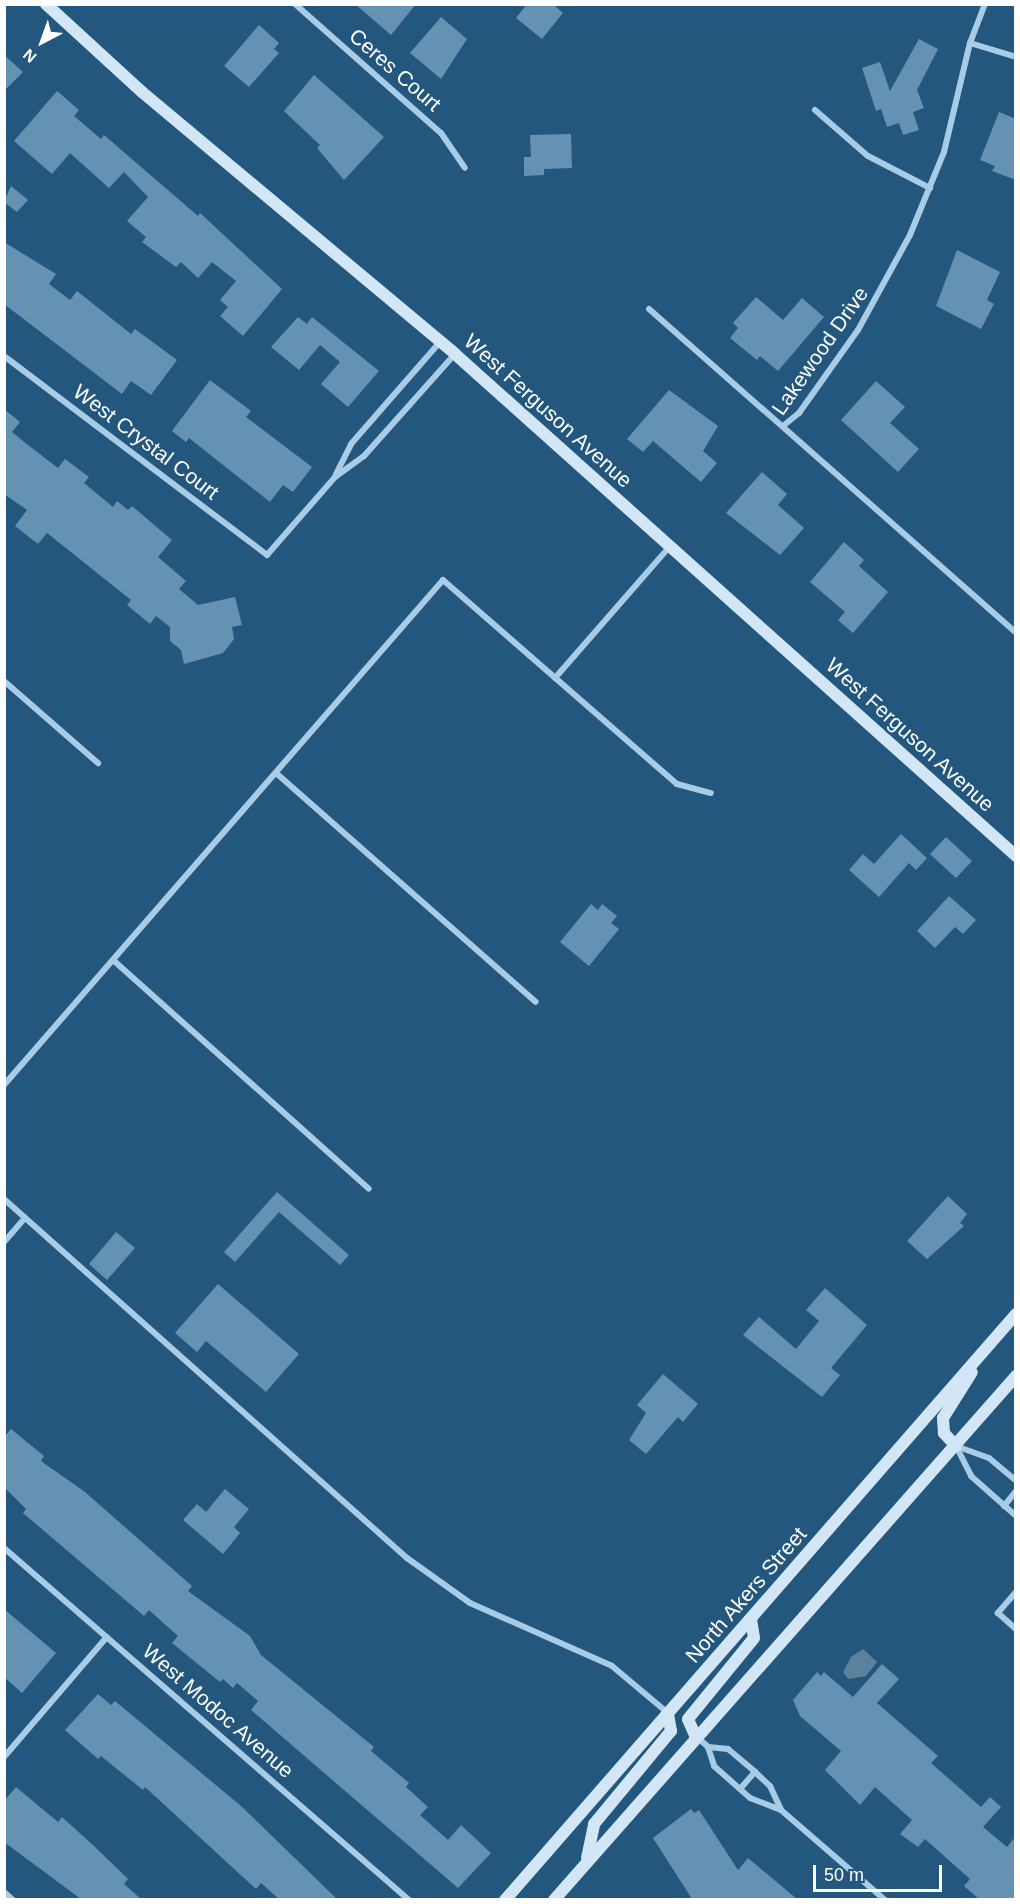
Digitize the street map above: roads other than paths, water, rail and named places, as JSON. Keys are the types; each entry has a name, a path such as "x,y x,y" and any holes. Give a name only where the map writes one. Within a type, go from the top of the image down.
{"main road":[{"name":"West Ferguson Avenue","path":"46,4 142,92 455,354 1016,856"},
{"name":"North Akers Street","path":"505,1899 1016,1314"},
{"path":"956,1446 944,1433 943,1418 992,1340"},
{"path":"554,1899 695,1736 956,1446 1016,1376"},
{"path":"695,1736 688,1719 754,1638 751,1618"},
{"path":"587,1859 594,1824 671,1731 668,1714"}],"street":[{"name":"Ceres Court","path":"295,4 441,133 465,168"},
{"name":"Lakewood Drive","path":"985,4 970,43 954,116 930,188 888,280 858,330 799,413 783,426 1016,632"},
{"path":"970,43 1016,57"},
{"path":"815,110 868,156 930,188"},
{"path":"649,309 783,426"},
{"path":"335,477 351,444 440,342"},
{"path":"335,477 364,456 455,354"},
{"name":"West Crystal Court","path":"4,356 267,555 335,477"},
{"path":"555,678 670,546"},
{"path":"4,1085 443,580 676,784 711,793"},
{"path":"4,681 98,763"},
{"path":"276,772 536,1002"},
{"path":"112,960 369,1189"},
{"path":"4,1199 406,1558 470,1603 612,1666 668,1714"},
{"path":"4,1242 25,1218"},
{"path":"956,1446 989,1458 1016,1481"},
{"path":"956,1446 971,1476 1016,1516"},
{"path":"1004,1506 1016,1491"},
{"name":"West Modoc Avenue","path":"4,1548 409,1899"},
{"path":"1016,1592 998,1613 1016,1629"},
{"path":"4,1756 107,1638"},
{"path":"695,1736 708,1747 714,1766 740,1789 759,1804 781,1810"},
{"path":"708,1747 728,1749 770,1786 781,1810 885,1899"},
{"path":"740,1789 755,1773"},
{"path":"4,1892 13,1899"}],"water":[{"path":"863,1649 877,1662 866,1676 848,1679 843,1672 851,1657"}]}
